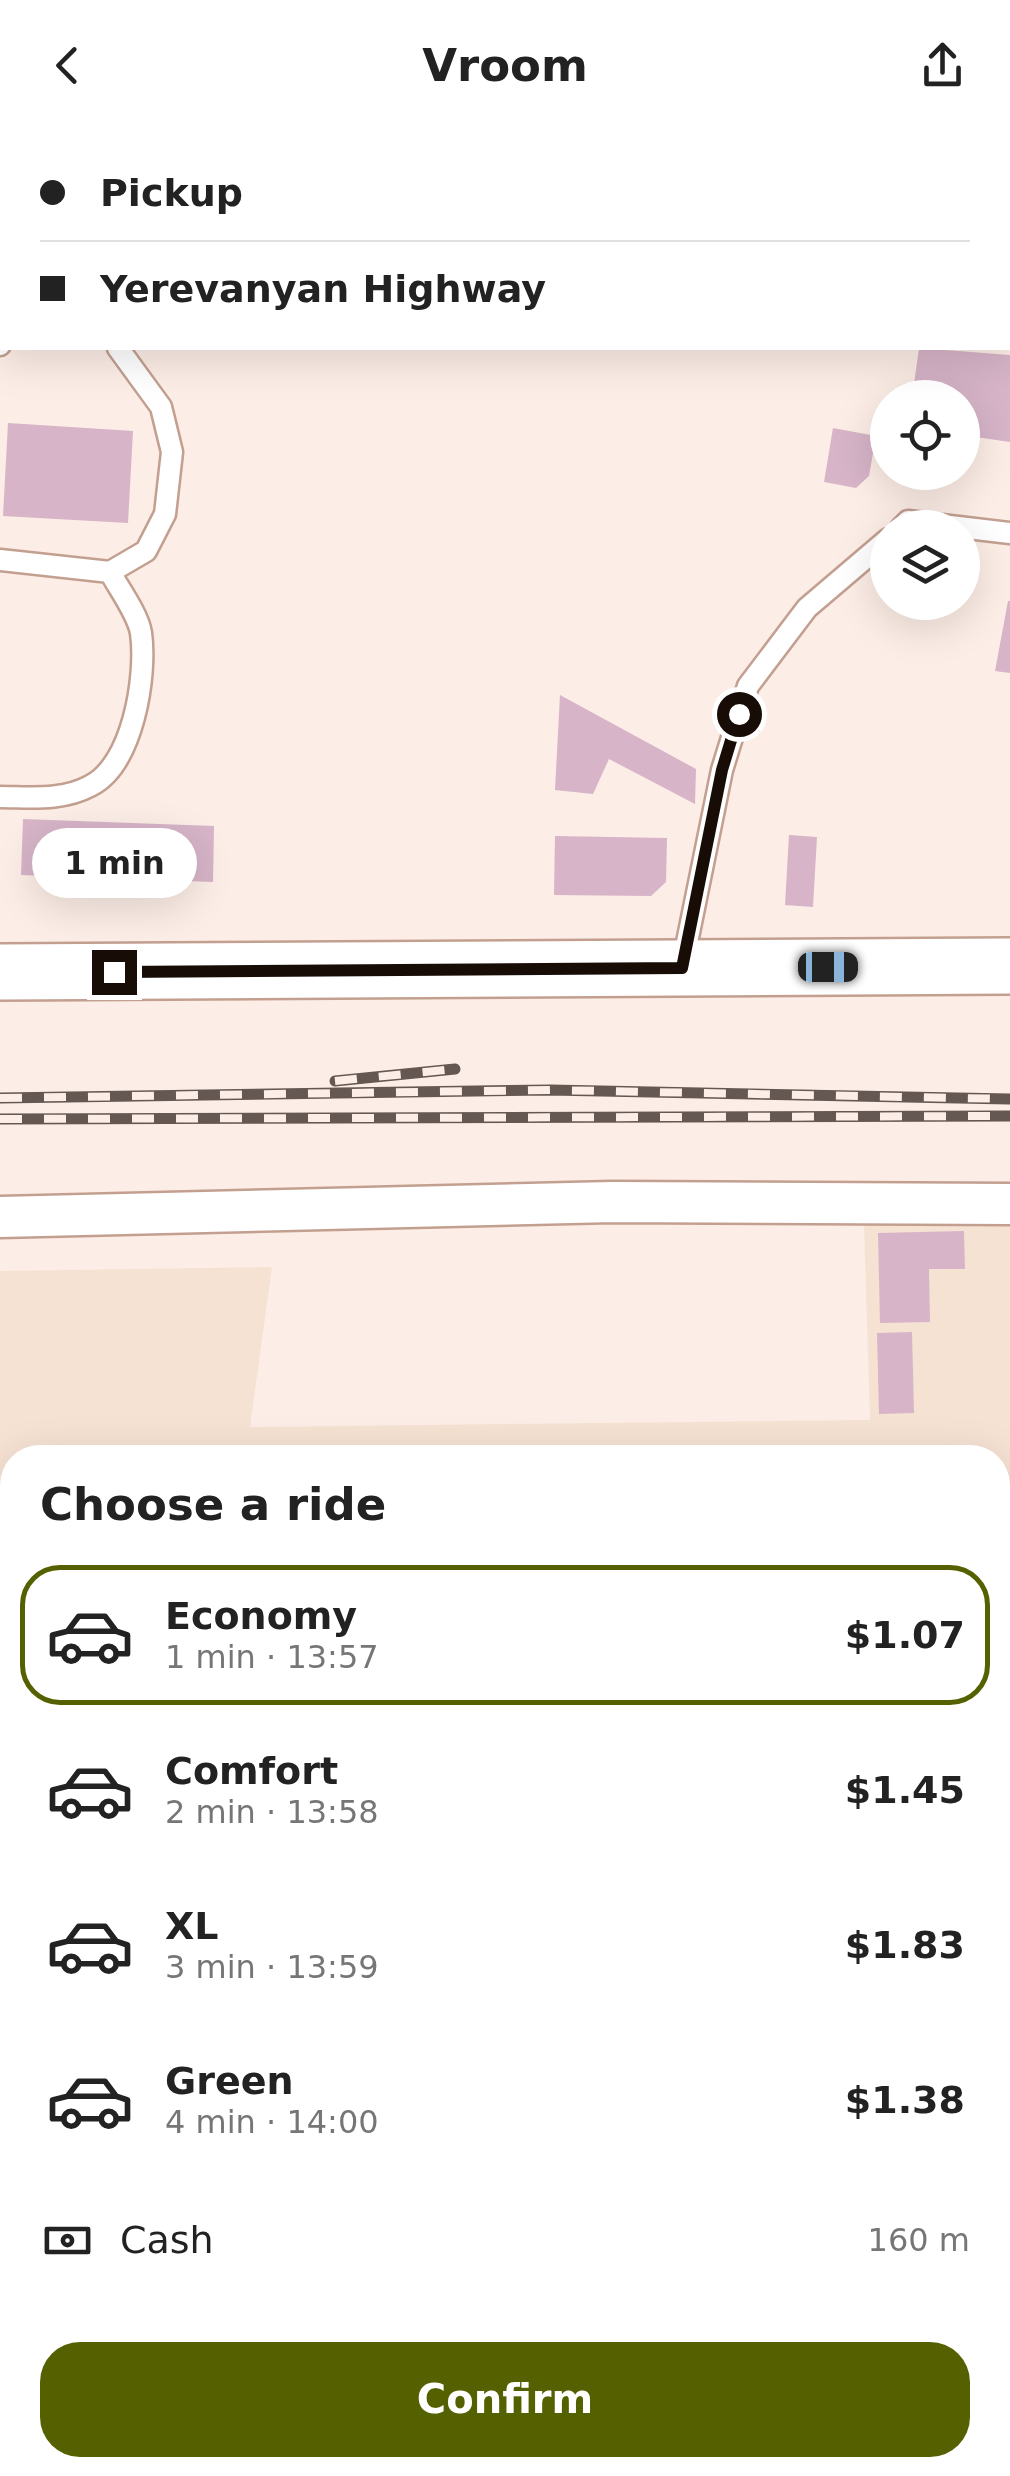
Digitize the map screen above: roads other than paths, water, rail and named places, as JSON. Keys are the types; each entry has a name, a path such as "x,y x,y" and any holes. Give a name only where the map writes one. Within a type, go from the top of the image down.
{"highway":[{"path":"0,972 1010,966"}],"street":[{"path":"0,1217 612,1202 1010,1204"}],"lane":[{"path":"0,560 110,572 146,551 165,514 172,452 161,407 119,350"},
{"path":"980,529 1010,533"},
{"path":"682,968 722,770 748,686 807,608 870,554"},
{"path":"0,797 59,797 93,785 118,762 138,702 141,631 110,572"}],"railway":[{"path":"335,1081 455,1069"},
{"path":"0,1098 550,1090 1010,1099"},
{"path":"0,1119 1010,1116"}]}
